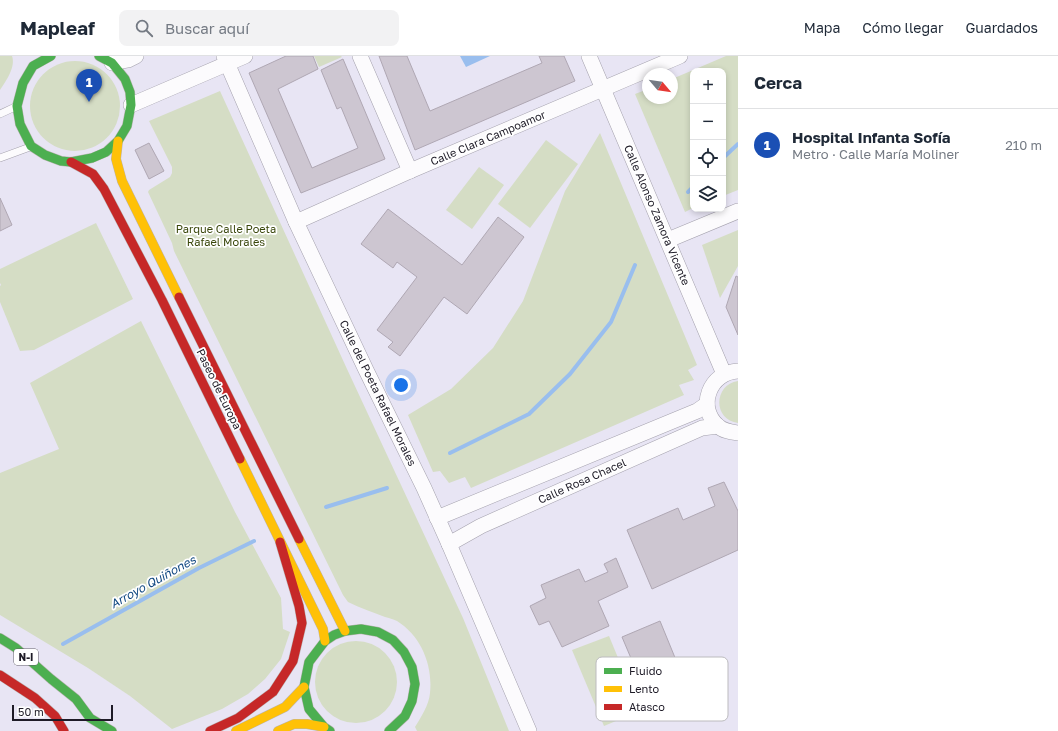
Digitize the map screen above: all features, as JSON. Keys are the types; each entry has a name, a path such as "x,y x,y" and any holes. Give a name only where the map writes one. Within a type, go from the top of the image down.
{"main road":[{"path":"34,56 33,66 22,83 17,106 20,124 31,146 45,155 61,161 71,162 92,158 106,152 118,141 127,126 131,105 130,92 125,79 105,60"},
{"path":"33,66 51,56"},
{"name":"Paseo de Europa","path":"118,141 116,159 122,180 345,631"},
{"name":"Paseo de Europa","path":"71,162 93,174 104,189 162,300 323,629 325,641"},
{"path":"210,731 238,718 273,692 293,661 302,623 300,606 280,542"},
{"path":"327,729 310,710 304,687 309,662 325,641 334,635 345,631 361,629 378,632 393,640 404,652 412,667 415,684 412,701 405,716 392,730"},
{"name":"N-I","path":"0,638 16,648 51,679 66,701"},
{"name":"N-I","path":"0,674 35,698 55,716 64,731"},
{"path":"51,679 76,699 90,718 112,731"},
{"path":"236,731 285,707 304,687"},
{"path":"278,731 294,724 307,724 327,729"}],"street":[{"path":"105,60 128,60 136,56"},
{"path":"131,105 226,60 245,56"},
{"path":"360,56 410,172"},
{"name":"Calle Alonso Zamora Vicente","path":"589,56 668,240 731,372"},
{"name":"Calle Clara Campoamor","path":"296,222 680,56"},
{"name":"Calle del Poeta Rafael Morales","path":"226,60 296,222 424,488 529,731"},
{"path":"668,240 738,211"},
{"path":"731,372 714,381 709,392 707,404 710,416 718,426 728,432 738,433"},
{"name":"Calle Rosa Chacel","path":"437,518 697,411 707,404"},
{"name":"Calle Rosa Chacel","path":"449,544 488,523 702,428 718,426"}],"lane":[{"path":"0,114 17,106"},
{"path":"0,158 31,146"}],"green space":[{"path":"0,56 12,56 13,65 10,74 0,90"},
{"path":"314,56 341,56 342,57 319,67"},
{"path":"726,56 738,56 738,190 726,195 726,68 698,68"},
{"path":"66,61 84,61 100,68 113,81 120,97 120,115 113,131 100,144 84,151 66,151 50,144 37,131 30,115 30,97 37,81 50,68"},
{"path":"690,71 690,210 685,212 635,94 642,91 642,104 678,104 678,76"},
{"name":"Parque Calle Poeta Rafael Morales","path":"220,91 463,618 509,731 417,731 415,727 426,706 430,693 429,672 424,652 413,635 397,621 348,602 343,595 174,251 172,243 148,192 170,177 172,173 172,167 149,121"},
{"path":"600,133 697,365 688,370 694,380 679,385 684,395 471,488 465,477 449,483 440,471 433,472 408,415 451,389 493,348 523,301 565,191"},
{"path":"546,140 578,164 530,228 498,204"},
{"path":"479,167 504,185 472,229 446,210"},
{"path":"96,223 133,299 34,350 20,351 0,302 0,269"},
{"path":"738,230 738,266 720,298 702,245"},
{"path":"141,321 235,512 281,598 283,629 290,632 281,659 265,679 248,694 222,709 172,729 130,696 88,668 0,615 0,473 59,449 30,383"},
{"path":"738,381 738,423 724,416 720,409 719,402 720,395 724,389 730,384"},
{"path":"609,636 618,657 596,657 596,707 572,650"},
{"path":"348,641 364,641 379,648 390,659 397,674 397,690 394,698 385,711 372,720 364,723 348,723 333,716 322,705 315,690 315,674 322,659 333,648"},
{"path":"602,721 616,721 604,726"}],"water":[{"path":"460,56 490,56 466,67"}],"building":[{"path":"286,56 313,56 318,69 278,89 312,168 358,148 341,107 337,109 321,70 343,59 385,159 301,193 249,73"},
{"path":"379,56 407,56 430,111 542,63 539,56 564,56 575,81 415,150"},
{"path":"149,143 164,171 149,179 135,150"},
{"path":"0,198 12,225 0,231"},
{"path":"388,209 462,265 498,217 524,237 467,314 444,297 400,356 388,347 393,342 377,330 417,277 397,262 393,268 361,244"},
{"path":"736,276 738,277 738,335 726,307"},
{"path":"724,482 738,511 738,550 652,589 627,530 678,508 683,520 715,506 708,488"},
{"path":"616,558 628,587 598,601 609,626 562,647 549,621 539,625 530,606 546,598 541,585 579,569 585,582 608,572 604,564"},
{"path":"660,621 675,657 630,657 622,637"}],"waterway":[{"name":"Arroyo Quiñones","path":"726,155 738,144"},
{"name":"Arroyo Quiñones","path":"450,453 529,414 570,374 611,322 635,265"},
{"name":"Arroyo Quiñones","path":"326,507 387,488"},
{"name":"Arroyo Quiñones","path":"63,644 199,568 254,541"}],"traffic: fast":[{"path":"51,56 33,66 23,83 17,106 20,124 31,146 45,155 61,161 71,162 92,158 106,152 118,141 127,126 131,105 130,92 125,79 112,63 99,56"},
{"path":"330,731 324,727 309,709 304,687 309,662 325,641 334,635 345,631 361,629 378,632 393,640 404,652 412,667 415,684 412,701 405,716 389,731"},
{"path":"0,638 16,648 76,699 90,718 112,731"}],"traffic: slow":[{"path":"118,141 116,159 122,181 179,297"},
{"path":"240,459 323,629 325,641"},
{"path":"299,539 345,631"},
{"path":"236,731 285,707 304,687"},
{"path":"278,731 294,724 307,724 324,727"}],"traffic: jam":[{"path":"71,162 93,174 104,189 162,300 240,459"},
{"path":"179,297 299,539"},
{"path":"210,731 238,718 273,692 293,661 302,623 299,606 280,542"},
{"path":"0,675 35,698 55,716 64,731"}],"place":[{"name":"Hospital Infanta Sofía","path":"89,102"}]}
